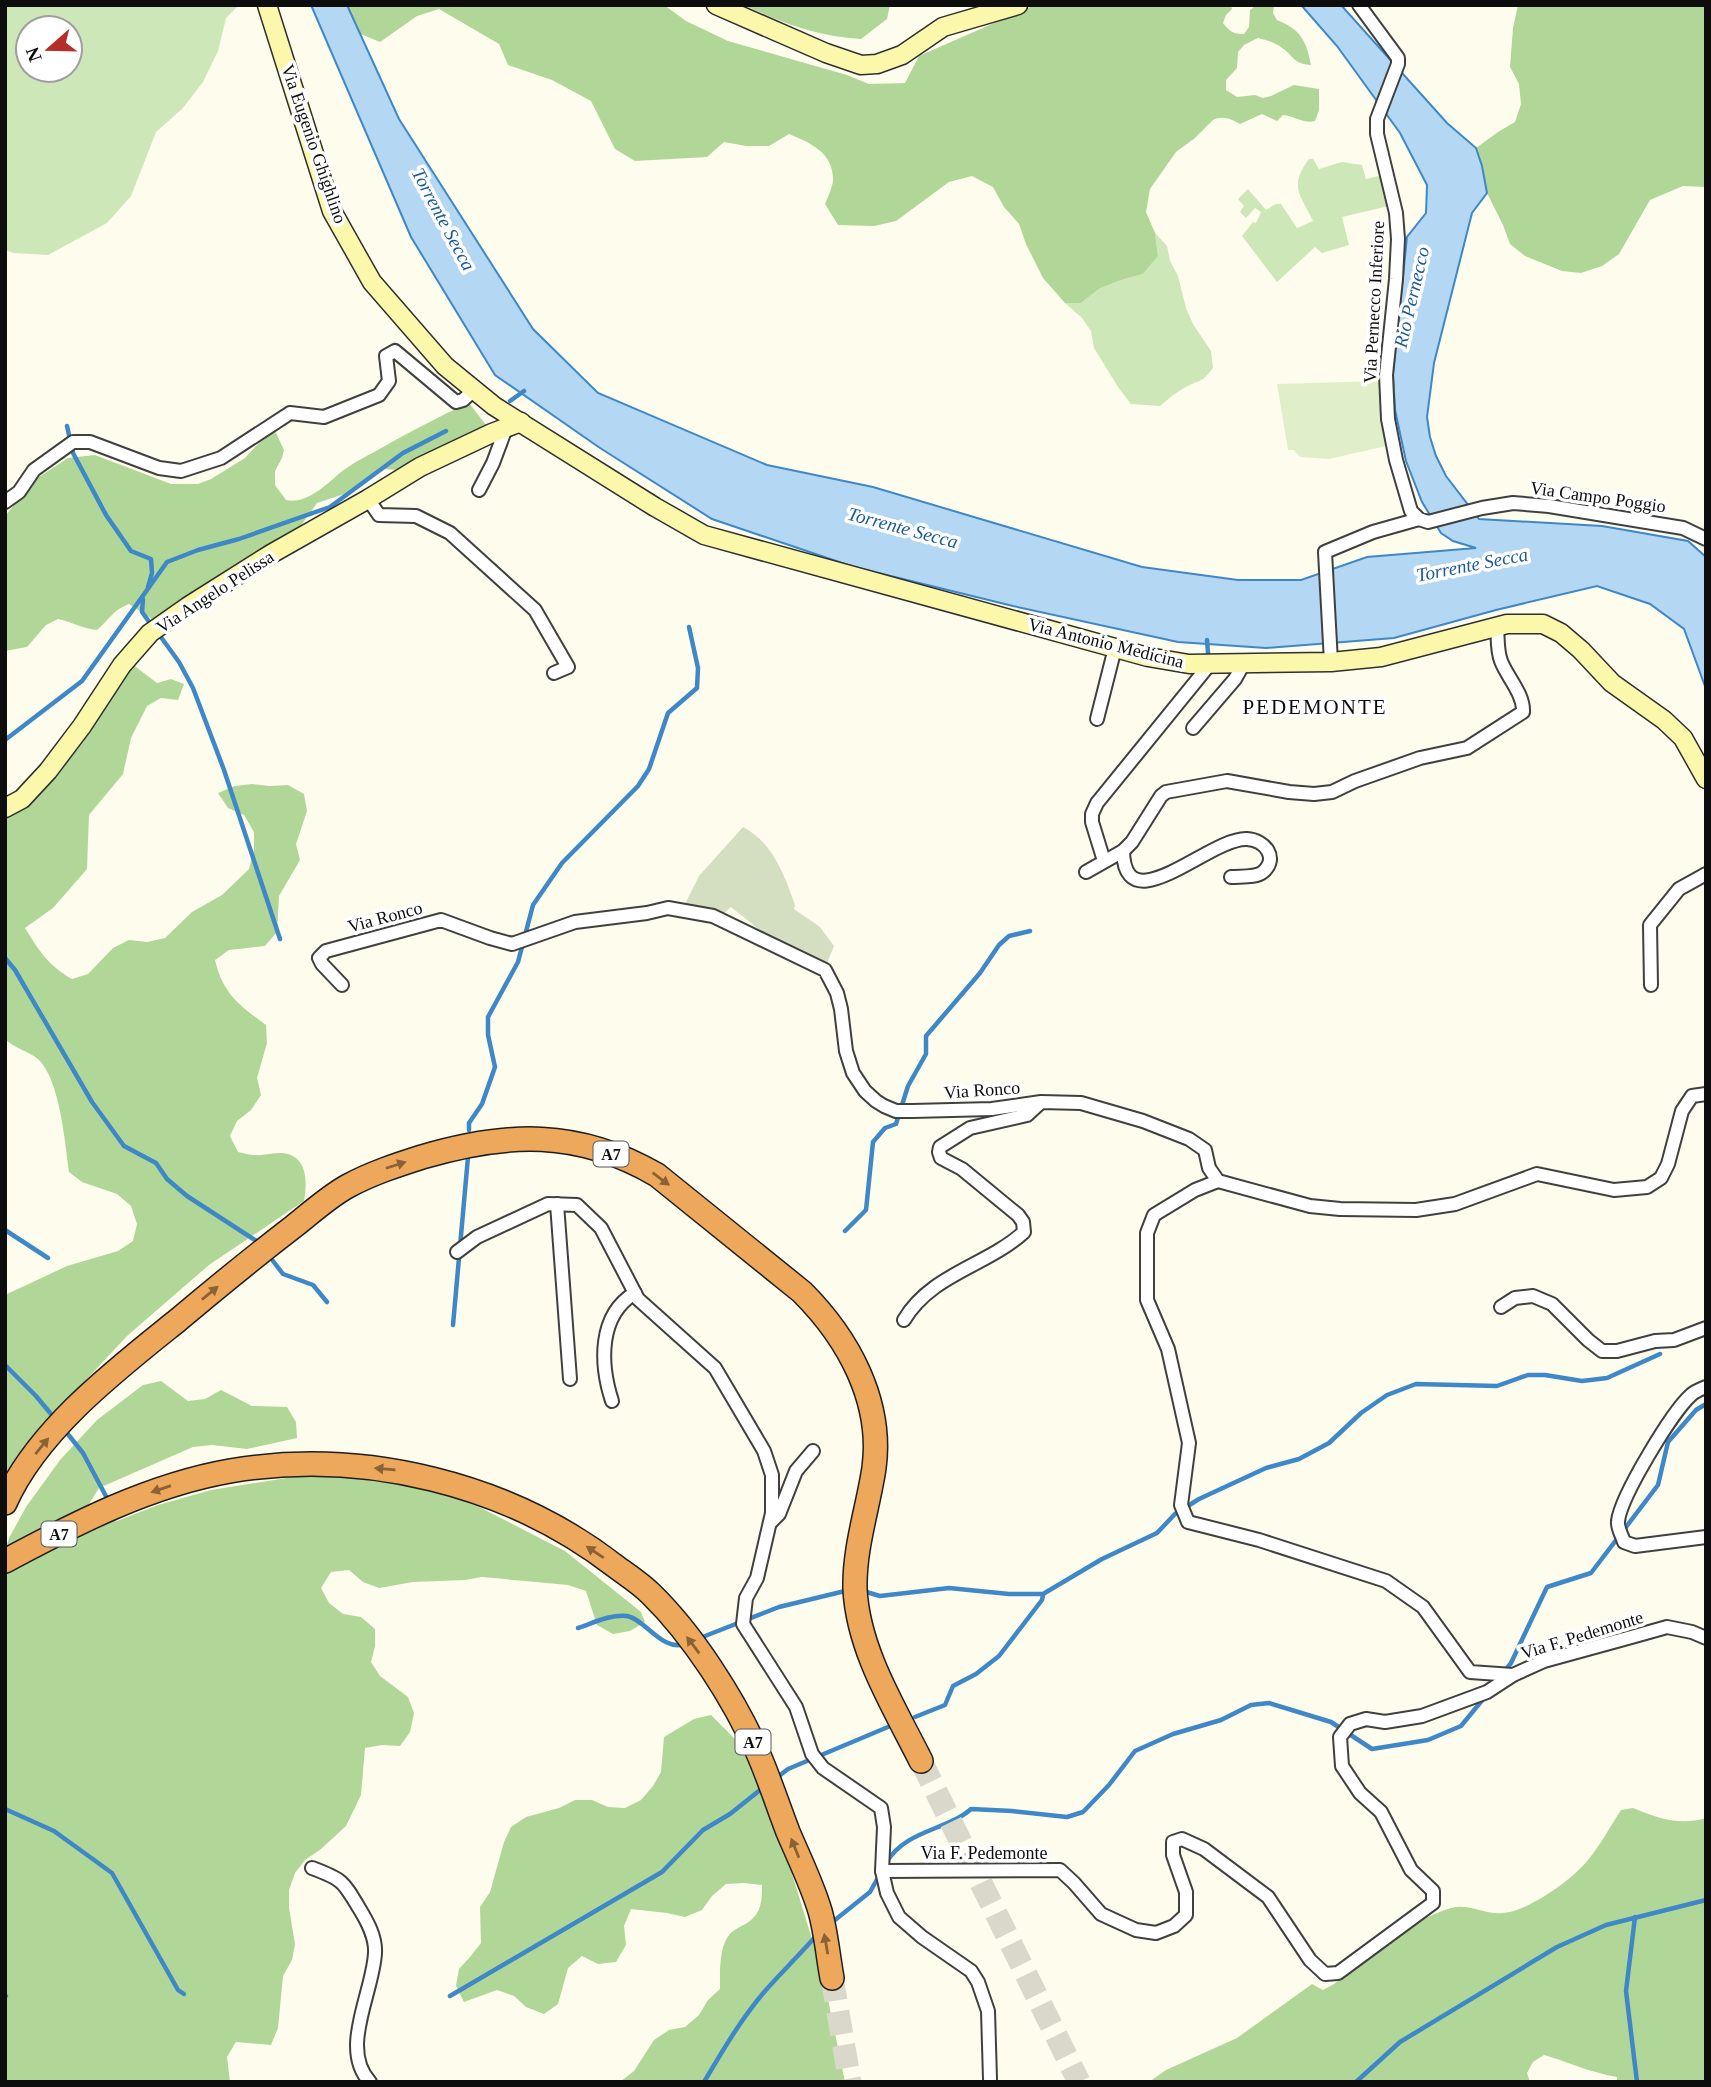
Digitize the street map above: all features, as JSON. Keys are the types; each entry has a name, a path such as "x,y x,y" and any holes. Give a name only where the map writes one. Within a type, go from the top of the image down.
{"highway":[{"name":"A7","path":"5,1503 14,1482 39,1450 96,1387 271,1244 347,1186 391,1167 487,1141 540,1139 598,1149 657,1175 782,1275 819,1309 849,1352 867,1392 876,1449 856,1566 855,1588 859,1616 875,1665 921,1761"},
{"name":"A7","path":"5,1561 114,1508 162,1488 231,1471 289,1465 400,1471 441,1480 478,1492 562,1529 603,1556 650,1593 696,1648 730,1700 762,1764 820,1911 832,1978"}],"main road":[{"name":"Via Eugenio Ghighlino","path":"267,5 332,211 372,282 444,366 514,425"},
{"path":"716,5 802,43 862,65 877,64 902,55 943,27 1018,5"},
{"name":"Via Angelo Pelissa","path":"5,808 22,799 48,771 82,726 122,665 150,633 271,554 420,467 514,425"},
{"name":"Via Antonio Medicina","path":"514,425 704,535 1148,657 1210,664 1381,657 1507,624 1543,624 1561,633 1612,683 1664,720 1683,738 1706,779"}],"street":[{"name":"Via Pernecco Inferiore","path":"1359,5 1394,51 1398,64 1377,119 1377,134 1396,214 1398,239 1386,375 1388,419 1396,460 1411,511 1424,521"},
{"path":"5,502 19,492 34,470 73,442 90,442 159,468 181,471 221,458 290,413 324,417 379,395 389,382 386,355 396,351 456,401 463,400 473,391"},
{"path":"479,490 514,425"},
{"path":"368,499 379,515 416,516 450,533 535,610 568,667 554,673"},
{"name":"Via Campo Poggio","path":"1330,658 1325,552 1373,532 1513,503 1549,506 1683,528 1706,539"},
{"path":"1086,872 1123,851 1132,842 1166,792 1227,781 1289,792 1332,792 1420,758 1467,748 1523,712 1524,706 1500,658 1497,627"},
{"path":"1097,719 1115,648"},
{"path":"1193,728 1235,679 1244,663"},
{"path":"1104,861 1092,822 1097,803 1210,664"},
{"path":"1123,851 1127,873 1133,879 1142,881 1157,880 1236,839 1250,839 1265,845 1269,858 1263,872 1231,877"},
{"path":"1651,985 1650,925 1679,889 1706,874"},
{"name":"Via Ronco","path":"342,985 319,958 327,951 441,920 512,944 575,922 668,908 713,916 825,970 837,993 846,1051 853,1073 865,1091 876,1101 896,1111 992,1109 1041,1102 1082,1102 1189,1139 1205,1150 1209,1168 1218,1181"},
{"path":"1513,1675 1470,1672 1423,1607 1386,1581 1259,1540 1188,1522 1181,1505 1189,1443 1168,1349 1147,1300 1147,1233 1154,1216 1195,1190 1218,1181 1310,1206 1378,1210 1416,1210 1455,1204 1537,1174 1614,1190 1647,1187 1661,1178 1668,1164 1682,1111 1692,1096 1706,1094"},
{"path":"904,1320 911,1307 943,1280 1010,1244 1024,1232 1023,1222 1018,1215 962,1169 941,1158 940,1147 970,1128 1027,1115 1041,1102"},
{"path":"457,1252 477,1237 548,1204 577,1205 601,1228 638,1299 715,1368 764,1451 772,1475 772,1513 757,1578 746,1598 743,1624 796,1707 812,1755 824,1768 881,1808 884,1828 882,1871 887,1894 899,1917 922,1937 971,1971 978,1982 988,2011 990,2079"},
{"path":"557,1204 570,1380"},
{"path":"612,1401 605,1380 603,1359 609,1319 617,1306 635,1293"},
{"path":"1501,1307 1515,1298 1533,1296 1552,1304 1602,1351 1617,1351 1655,1341 1674,1340 1706,1328"},
{"path":"1706,1387 1692,1394 1644,1462 1622,1505 1617,1524 1624,1542 1635,1546 1706,1537"},
{"path":"769,1524 779,1514 796,1471 813,1451"},
{"name":"Via F. Pedemonte","path":"882,1871 1060,1870 1101,1914 1136,1930 1156,1933 1174,1926 1186,1915 1186,1892 1173,1855 1173,1842 1182,1839 1204,1849 1268,1897 1310,1960 1325,1974 1338,1973 1433,1903 1433,1891 1411,1870 1381,1812 1360,1793 1342,1766 1339,1737 1350,1724 1366,1719 1385,1722 1422,1716 1487,1692 1513,1675 1544,1661 1667,1628 1692,1632 1706,1638"},
{"path":"312,1868 337,1877 348,1889 369,1924 376,1951 355,2051 361,2072 370,2082"}],"green space":[{"path":"5,5 239,5 226,18 218,51 203,82 182,109 156,132 131,196 107,223 48,255 5,250"},
{"path":"345,5 664,5 686,21 728,41 847,75 869,84 905,83 919,56 1035,5 1231,5 1232,9 1223,23 1232,32 1244,34 1249,27 1250,10 1256,5 1274,5 1273,13 1277,20 1292,28 1301,37 1311,65 1297,61 1278,45 1258,38 1244,45 1238,52 1237,68 1226,80 1226,90 1237,97 1255,95 1263,98 1294,85 1319,89 1319,110 1315,121 1311,122 1283,115 1277,121 1262,114 1240,124 1227,118 1213,120 1176,152 1150,189 1146,212 1155,233 1158,256 1143,274 1099,289 1081,303 1065,303 1043,278 1019,224 1004,207 993,187 972,176 949,182 896,221 874,226 838,225 825,204 833,181 830,163 820,150 797,137 789,134 769,146 724,142 707,157 635,161 615,149 591,101 552,80 508,65 499,44 439,9 417,16 380,42 358,33"},
{"path":"744,5 890,5 887,19 861,39 801,28"},
{"path":"1518,5 1706,5 1706,187 1683,186 1650,200 1619,254 1602,266 1581,273 1562,271 1525,256 1510,244 1487,193 1476,148 1515,122 1521,104 1519,84 1510,67"},
{"path":"1309,159 1313,159 1319,169 1342,162 1362,165 1366,179 1383,175 1389,206 1342,217 1349,245 1322,253 1315,247 1277,282 1242,236 1253,222 1256,223 1261,212 1255,208 1246,218 1240,212 1244,206 1238,199 1248,189 1266,210 1281,204 1297,228 1313,221 1301,197 1298,184"},
{"path":"1155,233 1167,246 1186,308 1211,351 1213,368 1203,379 1181,390 1160,406 1131,404 1094,348 1091,331 1082,318 1065,303 1081,303 1099,289 1143,274 1158,256"},
{"path":"1380,381 1381,420 1386,446 1329,459 1300,457 1294,450 1288,450 1277,384"},
{"path":"469,403 486,425 398,470 384,469 370,475 344,494 317,503 300,527 173,610 152,619 129,604 115,612 97,630 58,619 46,625 27,647 5,651 5,516 36,479 68,458 95,455 171,484 198,484 245,458 269,432 275,431 284,450 275,471 275,485 286,500 294,501 308,497 356,462"},
{"path":"132,664 157,683 171,679 184,684 178,700 161,698 147,706 131,738 123,774 89,815 87,869 53,908 25,928 45,957 72,979 88,974 113,948 129,940 147,942 165,938 192,912 222,895 249,869 254,850 254,832 244,815 228,808 218,793 235,786 252,784 288,785 304,794 307,811 296,844 300,860 279,896 277,932 265,946 229,950 215,960 218,972 233,998 266,1025 267,1043 257,1078 261,1095 251,1110 237,1121 230,1136 238,1152 251,1155 284,1153 295,1157 305,1173 304,1201 209,1265 127,1336 56,1412 5,1474 5,1295 67,1266 118,1251 133,1241 137,1224 131,1206 117,1194 82,1182 69,1172 60,1112 52,1081 38,1059 5,1039 5,817 13,815 34,800"},
{"path":"743,827 762,842 776,860 791,893 794,909 820,927 834,946 827,963 776,943 731,907 722,915 685,904 699,876"},
{"path":"161,1381 188,1401 205,1399 221,1390 252,1406 287,1407 296,1422 297,1438 247,1449 212,1445 193,1447 99,1488 89,1504 101,1516 117,1521 158,1505 211,1490 299,1476 373,1476 446,1490 565,1551 641,1612 645,1622 630,1631 613,1634 597,1625 586,1591 568,1585 482,1577 413,1582 379,1588 363,1582 349,1570 331,1572 321,1588 329,1603 343,1614 361,1617 375,1629 371,1662 380,1676 408,1697 414,1713 410,1732 400,1746 365,1748 361,1795 346,1826 305,1860 295,1873 289,1890 289,1908 295,1944 292,1960 283,1976 278,2028 271,2045 236,2042 227,2057 230,2082 5,2082 5,1552 9,1538 26,1507 60,1460 97,1420 143,1385"},
{"path":"711,1715 736,1740 760,1784 786,1854 823,1975 845,2082 620,2082 634,2071 654,2040 669,2030 685,2027 699,2015 708,2000 720,1989 720,1963 724,1943 733,1931 757,1914 762,1885 726,1884 712,1896 702,1910 685,1917 631,1909 624,1926 626,1945 616,1962 598,1964 582,1956 568,1968 558,2004 544,2014 526,2007 514,1996 497,1990 464,2002 456,1986 459,1969 481,1943 480,1907 490,1892 511,1827 526,1817 559,1808 575,1800 592,1800 608,1807 625,1808 641,1800 661,1772 664,1737 694,1719"},
{"path":"1633,1808 1677,1821 1706,1818 1706,2082 1617,2082 1617,2077 1544,2055 1533,2062 1527,2073 1530,2082 1149,2082 1166,2070 1237,2038 1312,1984 1323,1990 1334,1984 1404,1931 1435,1914 1458,1907 1503,1913 1525,1907 1561,1885 1581,1868 1621,1810"}],"water":[{"path":"311,5 347,5 399,119 533,329 598,393 767,465 873,487 1142,567 1238,580 1301,580 1367,557 1476,548 1453,541 1441,533 1422,502 1406,461 1395,410 1393,374 1407,237 1426,213 1427,185 1400,133 1337,46 1301,5 1341,5 1447,123 1476,148 1482,166 1487,193 1472,213 1434,363 1427,417 1436,456 1446,476 1479,519 1602,526 1688,541 1706,557 1706,689 1684,629 1650,604 1597,586 1394,638 1266,648 1178,642 1013,606 854,567 712,519 600,448 495,375 411,237"}],"waterway":[{"path":"510,401 524,391"},
{"path":"67,426 73,453 106,515 131,551 151,559 152,573 148,587"},
{"path":"5,740 82,681 167,562 330,507 403,453 446,431"},
{"path":"143,599 142,612 152,626"},
{"path":"469,1130 469,1123 482,1104 495,1067 488,1035 488,1017 518,962 533,905 562,863 638,786 649,769 668,713 697,688 698,668 689,627"},
{"path":"158,633 179,662 193,688 224,770 280,939"},
{"path":"1207,640 1208,653"},
{"path":"845,1231 866,1210 873,1142 885,1128 896,1124 908,1086 926,1054 926,1036 980,973 999,945 1009,936 1030,931"},
{"path":"5,958 15,970 92,1102 124,1146 156,1163 167,1179 187,1196 258,1242"},
{"path":"453,1325 468,1157"},
{"path":"5,1230 48,1258"},
{"path":"273,1261 283,1274 313,1285 327,1302"},
{"path":"863,1591 880,1596 949,1588 1009,1594 1043,1594 1102,1559 1157,1533 1175,1514 1199,1499 1266,1468 1299,1459 1329,1443 1361,1413 1387,1395 1416,1384 1497,1386 1528,1375 1582,1381 1607,1378 1660,1354"},
{"path":"5,1365 51,1414"},
{"path":"1504,1672 1511,1663 1547,1587 1591,1573 1658,1485 1668,1442 1696,1410 1706,1404"},
{"path":"67,1433 83,1453 108,1500"},
{"path":"700,1638 779,1607 845,1591"},
{"path":"915,1717 945,1705 953,1686 976,1674 999,1656 1042,1600 1043,1595"},
{"path":"578,1628 608,1618 627,1616 634,1618 669,1643 685,1644"},
{"path":"886,1863 894,1852 915,1837 951,1822 971,1809 1067,1817 1083,1812 1109,1785 1135,1751 1173,1734 1221,1720 1251,1705 1269,1703 1331,1722 1372,1749 1428,1740 1461,1726 1484,1698"},
{"path":"775,1779 788,1769 888,1727"},
{"path":"450,1996 662,1872 703,1830 730,1814 765,1786"},
{"path":"5,1809 54,1831 112,1873 178,1990 184,1994"},
{"path":"835,1920 870,1892 880,1874"},
{"path":"1356,2082 1400,2042 1557,1947 1606,1925 1706,1900"},
{"path":"1635,1917 1626,1991 1637,2082"},
{"path":"704,2082 756,2002 817,1935"}],"tunnel":[{"path":"921,1761 1079,2082"},
{"path":"832,1978 850,2082"}],"district":[{"name":"PEDEMONTE","path":"1315,707"}],"water label":[{"name":"Torrente Secca","path":"444,219"},
{"name":"Rio Pernecco","path":"1411,297"},
{"name":"Torrente Secca","path":"903,527"},
{"name":"Torrente Secca","path":"1472,564"}]}
